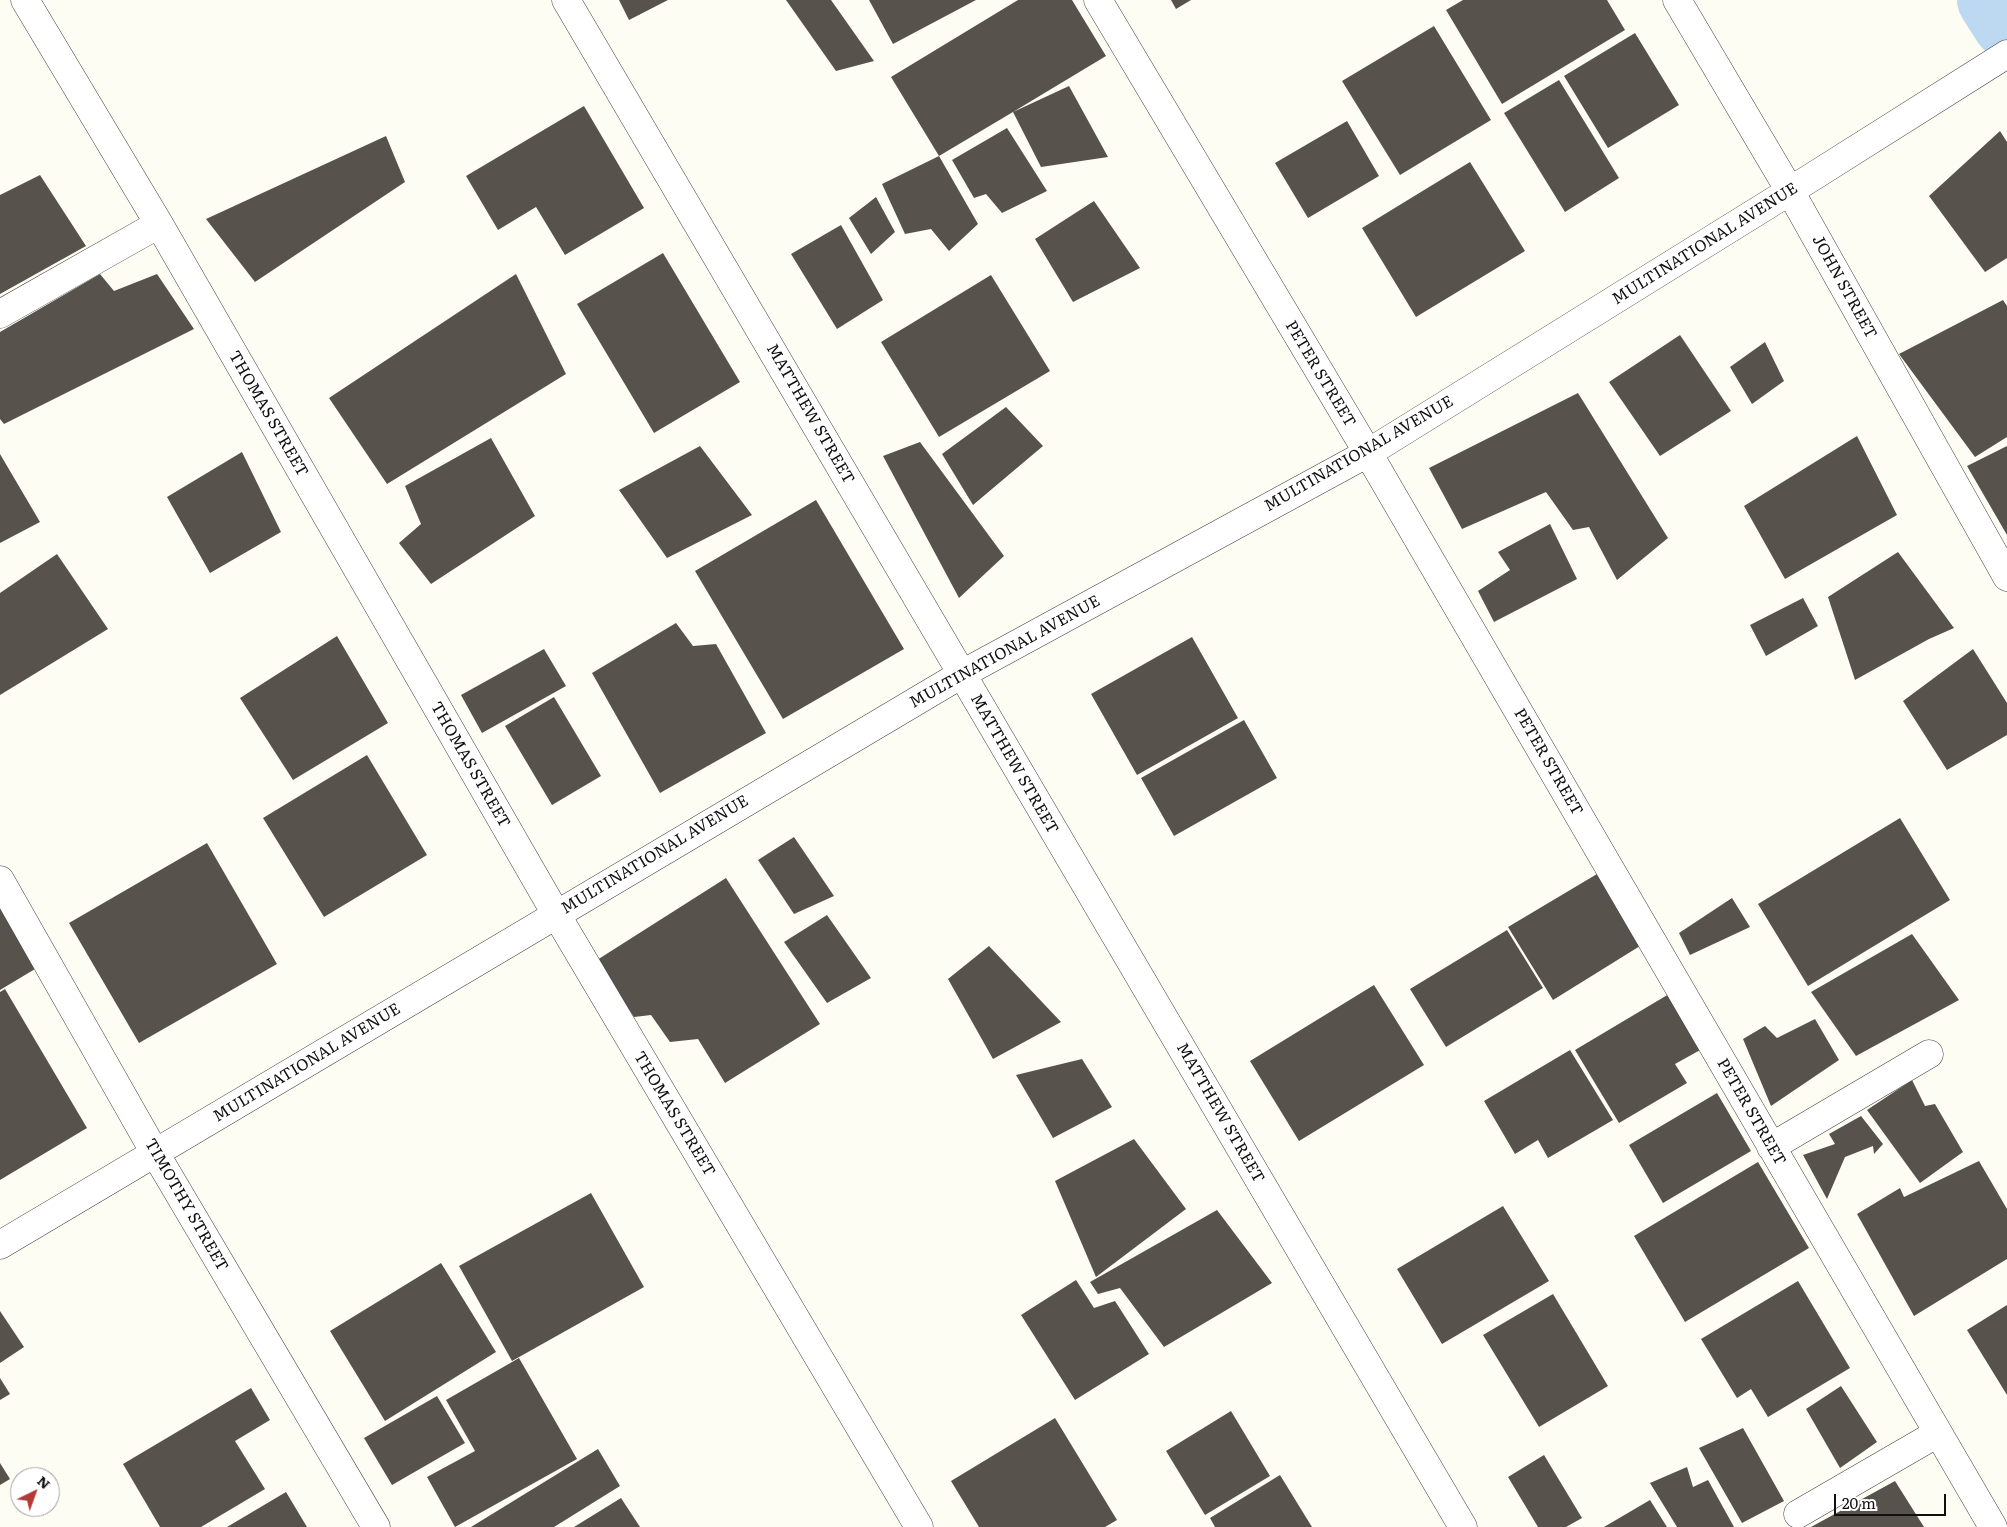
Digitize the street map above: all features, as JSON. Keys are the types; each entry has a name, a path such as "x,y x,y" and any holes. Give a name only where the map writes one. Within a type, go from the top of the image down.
{"street":[{"name":"THOMAS STREET","path":"25,0 159,224 556,914 919,1527"},
{"name":"MATTHEW STREET","path":"566,0 1463,1527"},
{"name":"PETER STREET","path":"1098,0 1368,453 1993,1527"},
{"name":"JOHN STREET","path":"1677,0 1790,191 2007,576"},
{"name":"MULTINATIONAL AVENUE","path":"0,1245 962,674 1368,453 1996,61"},
{"path":"0,314 159,224"},
{"name":"TIMOTHY STREET","path":"0,880 155,1153 376,1527"},
{"path":"1771,1147 1929,1054"},
{"path":"1798,1514 1938,1433"}],"building":[{"path":"619,0 668,0 629,20"},
{"path":"786,0 831,0 874,61 836,71"},
{"path":"869,0 976,0 893,44"},
{"path":"1018,0 1072,0 1106,56 939,156 891,77"},
{"path":"1171,0 1191,0 1176,9"},
{"path":"1463,0 1607,0 1625,30 1502,104 1446,10"},
{"path":"1434,26 1491,120 1400,175 1342,81"},
{"path":"1635,33 1679,105 1608,148 1564,76"},
{"path":"1559,80 1619,178 1565,212 1504,113"},
{"path":"1069,86 1108,157 1041,167 1013,112"},
{"path":"584,106 644,208 565,255 536,207 498,230 466,176"},
{"path":"1347,121 1379,176 1308,218 1275,163"},
{"path":"1007,128 1047,191 1002,213 986,194 974,198 952,160"},
{"path":"2000,131 2007,142 2007,258 1985,272 1929,196"},
{"path":"386,136 405,182 255,282 206,219"},
{"path":"939,156 978,224 949,251 931,229 905,234 882,184"},
{"path":"1470,162 1525,251 1416,317 1362,228"},
{"path":"40,175 86,246 0,294 0,195"},
{"path":"876,197 895,232 871,254 849,218"},
{"path":"1094,201 1140,268 1073,302 1035,239"},
{"path":"841,225 883,300 837,329 791,254"},
{"path":"663,253 740,382 654,433 577,304"},
{"path":"100,274 114,291 157,274 194,329 4,424 0,419 0,332"},
{"path":"516,274 566,374 387,484 329,398"},
{"path":"991,275 1050,371 939,437 881,342"},
{"path":"2003,300 2007,306 2007,437 1975,457 1899,354"},
{"path":"1680,335 1731,411 1660,456 1609,382"},
{"path":"1765,342 1784,381 1752,404 1730,367"},
{"path":"1578,393 1668,538 1617,580 1589,527 1573,530 1546,492 1462,529 1429,468"},
{"path":"1006,407 1043,446 973,505 942,454"},
{"path":"1857,436 1897,515 1785,579 1744,506"},
{"path":"491,438 535,516 431,584 399,543 421,524 405,486"},
{"path":"920,442 1004,556 959,598 883,456"},
{"path":"700,446 752,515 667,558 619,490"},
{"path":"2007,446 2007,535 1967,466"},
{"path":"242,452 281,532 210,573 167,497"},
{"path":"0,454 40,522 0,543"},
{"path":"816,500 904,649 783,719 695,571"},
{"path":"1550,524 1577,579 1494,622 1478,591 1510,570 1498,552"},
{"path":"1898,552 1954,628 1929,639 1855,680 1828,597"},
{"path":"57,554 108,629 0,695 0,593"},
{"path":"1803,598 1818,626 1766,656 1750,625"},
{"path":"676,623 693,646 716,644 766,733 660,793 592,673"},
{"path":"337,636 388,723 293,780 240,698"},
{"path":"1192,637 1238,718 1137,775 1091,694"},
{"path":"544,649 566,686 482,733 461,695"},
{"path":"1973,649 2007,703 2007,735 1947,770 1903,701"},
{"path":"554,697 601,776 552,805 505,726"},
{"path":"1244,720 1277,778 1174,836 1141,778"},
{"path":"367,755 427,855 324,917 263,818"},
{"path":"1900,818 1950,900 1808,986 1758,904"},
{"path":"794,837 834,896 794,914 758,860"},
{"path":"207,843 277,964 139,1043 69,923"},
{"path":"1597,874 1640,946 1553,1000 1508,927"},
{"path":"726,878 820,1024 725,1083 698,1039 670,1042 651,1015 634,1017 597,960"},
{"path":"1732,898 1750,927 1690,955 1679,933"},
{"path":"0,899 40,966 0,990"},
{"path":"827,915 871,978 827,1003 784,942"},
{"path":"1507,930 1543,988 1446,1047 1410,989"},
{"path":"1912,934 1959,1000 1856,1056 1811,992"},
{"path":"989,946 1061,1022 993,1059 948,979"},
{"path":"1374,985 1424,1065 1299,1141 1250,1061"},
{"path":"5,989 87,1128 0,1180 0,992"},
{"path":"1669,994 1702,1049 1675,1064 1687,1083 1619,1123 1575,1050"},
{"path":"1815,1019 1839,1060 1771,1106 1743,1039 1765,1026 1777,1038"},
{"path":"1570,1050 1613,1120 1548,1158 1538,1140 1515,1154 1484,1101"},
{"path":"1082,1059 1112,1107 1053,1138 1016,1075"},
{"path":"1912,1080 1925,1106 1935,1104 1963,1152 1920,1183 1867,1110"},
{"path":"1717,1093 1751,1151 1663,1203 1629,1145"},
{"path":"1861,1116 1883,1144 1874,1154 1873,1146 1845,1157 1827,1199 1803,1155 1835,1144 1829,1134"},
{"path":"1134,1139 1186,1209 1096,1277 1055,1181"},
{"path":"1979,1161 2007,1209 2007,1259 1914,1316 1857,1214 1900,1188 1904,1197"},
{"path":"1758,1162 1809,1248 1685,1322 1634,1236"},
{"path":"591,1193 644,1287 512,1361 459,1266"},
{"path":"1503,1206 1549,1281 1442,1344 1397,1269"},
{"path":"1217,1210 1272,1283 1164,1347 1120,1288 1098,1294 1090,1282"},
{"path":"441,1263 496,1352 385,1421 330,1331"},
{"path":"1076,1280 1094,1308 1115,1301 1149,1354 1075,1400 1021,1315"},
{"path":"1798,1281 1850,1368 1768,1417 1751,1389 1737,1398 1701,1339"},
{"path":"1553,1294 1608,1386 1539,1427 1483,1335"},
{"path":"2007,1305 2007,1395 1967,1330"},
{"path":"0,1311 24,1347 0,1363"},
{"path":"519,1358 577,1459 455,1527 427,1477 475,1451 446,1400"},
{"path":"0,1378 10,1394 0,1400"},
{"path":"1841,1386 1877,1442 1840,1468 1806,1409"},
{"path":"251,1388 270,1420 235,1441 265,1489 201,1527 160,1527 123,1464"},
{"path":"437,1396 465,1443 392,1485 364,1438"},
{"path":"1231,1411 1270,1476 1205,1515 1166,1451"},
{"path":"1055,1418 1117,1520 1105,1527 979,1527 951,1481"},
{"path":"1743,1428 1784,1501 1742,1523 1699,1448"},
{"path":"598,1449 620,1486 554,1527 471,1527"},
{"path":"1544,1455 1582,1518 1566,1527 1538,1527 1508,1477"},
{"path":"0,1463 10,1479 0,1485"},
{"path":"1687,1467 1693,1487 1708,1480 1734,1527 1677,1527 1650,1483"},
{"path":"1280,1475 1312,1527 1215,1527 1210,1518"},
{"path":"1895,1481 1924,1527 1811,1527"},
{"path":"286,1492 307,1527 227,1527"},
{"path":"621,1498 640,1527 574,1527"},
{"path":"1650,1500 1667,1527 1604,1527"}],"waterway":[{"path":"1991,0 2007,25"}]}
